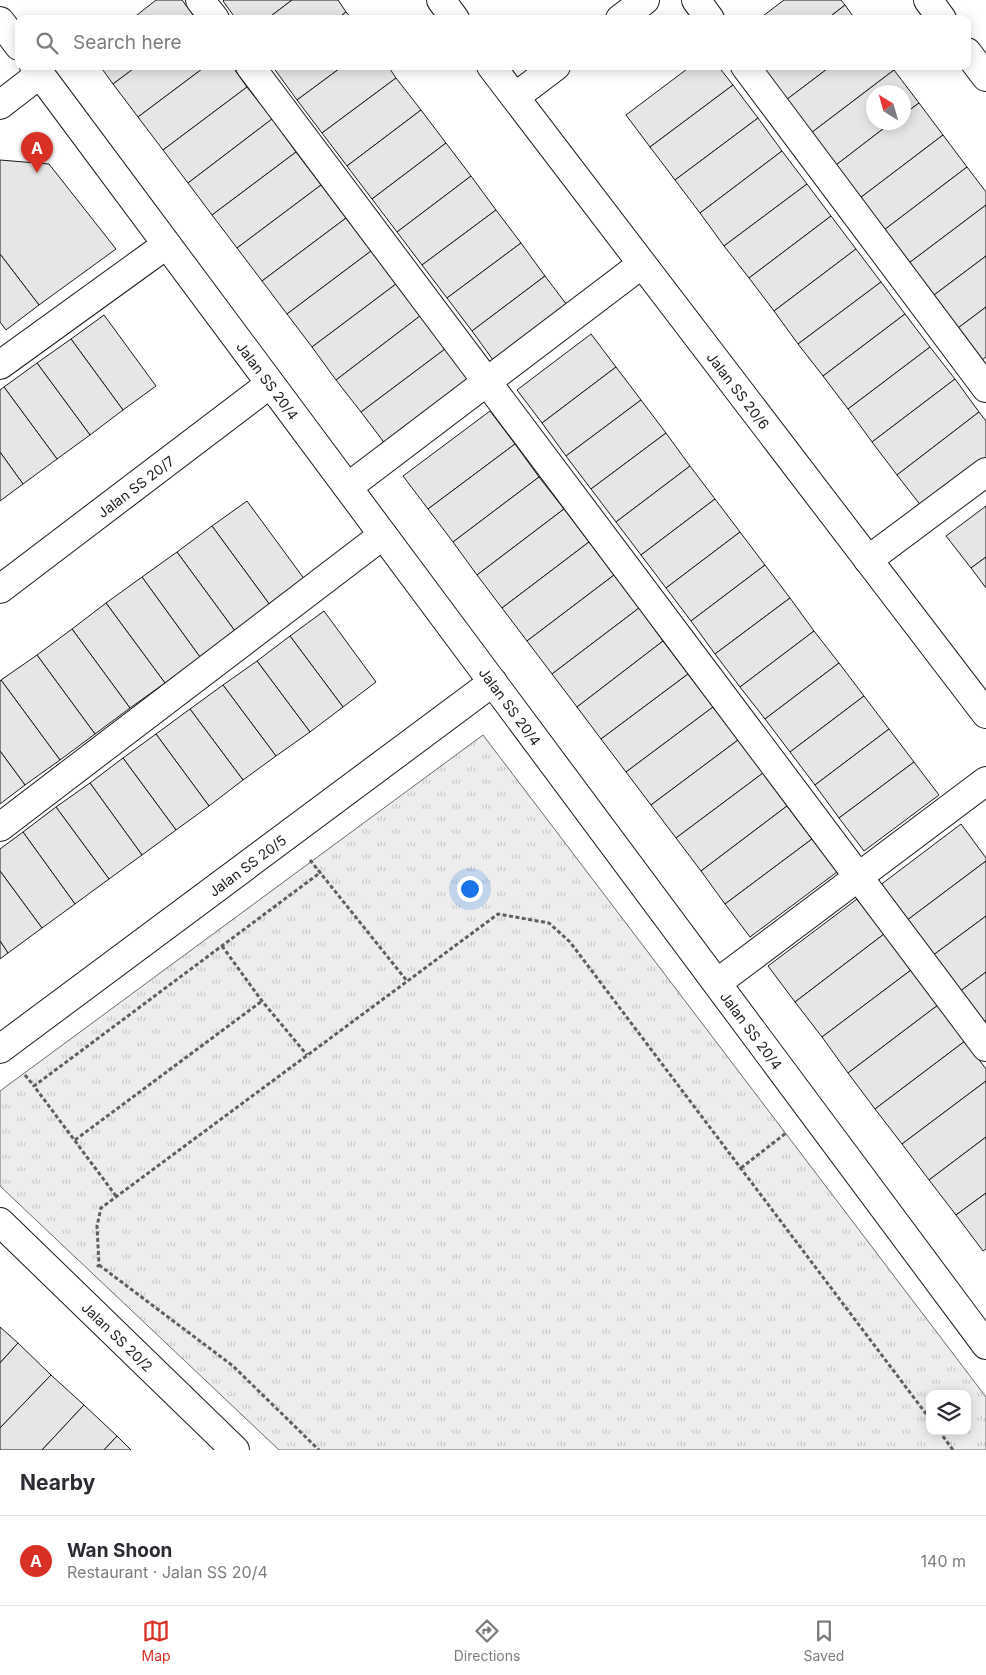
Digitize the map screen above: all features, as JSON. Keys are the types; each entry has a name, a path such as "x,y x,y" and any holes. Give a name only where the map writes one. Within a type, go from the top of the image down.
{"street":[{"path":"0,8 11,0"},
{"path":"200,0 211,15"},
{"path":"441,0 452,15"},
{"path":"625,15 645,0"},
{"path":"696,0 707,15"},
{"path":"928,0 939,15"},
{"path":"0,20 15,41"},
{"path":"971,57 986,77"},
{"path":"0,104 37,70"},
{"name":"Jalan SS 20/4","path":"37,70 986,1345"},
{"path":"253,70 986,1047"},
{"name":"Jalan SS 20/6","path":"494,70 986,714"},
{"path":"515,97 551,70"},
{"path":"748,70 986,388"},
{"path":"0,365 166,245"},
{"path":"348,487 642,264"},
{"name":"Jalan SS 20/7","path":"0,589 270,384"},
{"path":"868,560 986,472"},
{"path":"0,827 383,535"},
{"name":"Jalan SS 20/5","path":"0,1049 493,682"},
{"path":"717,983 986,781"},
{"name":"Jalan SS 20/2","path":"0,1222 235,1450"}],"path":[{"path":"289,834 407,981"},
{"path":"116,1196 34,1086 320,872"},
{"path":"319,1450 233,1366 99,1265 97,1226 101,1208 498,914 549,923 570,942 926,1414"},
{"path":"222,946 262,1001 308,1055"},
{"path":"75,1140 262,1001"},
{"path":"741,1168 813,1112"},
{"path":"942,1435 953,1450"}],"green space":[{"path":"483,735 986,1397 986,1450 279,1450 0,1186 0,1091"}],"building":[{"path":"156,0 182,0 193,15 137,15"},
{"path":"292,0 272,15 233,15 223,1"},
{"path":"292,0 338,0 346,12 342,15 272,15"},
{"path":"784,0 841,0 845,5 832,15 764,15"},
{"path":"845,5 852,15 832,15"},
{"path":"103,70 132,70 113,84"},
{"path":"132,70 201,70 138,117 113,84"},
{"path":"201,70 235,70 247,87 163,150 138,117"},
{"path":"275,70 338,70 297,100"},
{"path":"338,70 391,70 396,78 322,133 297,100"},
{"path":"686,70 721,70 733,85 650,147 626,115"},
{"path":"764,70 826,70 786,100"},
{"path":"826,70 894,70 874,85 866,85 866,91 811,133 786,100"},
{"path":"894,70 905,85 874,85"},
{"path":"396,78 421,110 347,166 322,133"},
{"path":"733,85 758,118 675,180 650,147"},
{"path":"247,87 272,119 188,183 163,150"},
{"path":"866,91 866,130 882,130 836,165 811,133"},
{"path":"911,92 919,103 911,109"},
{"path":"919,103 943,135 860,198 836,165 882,130 911,130 911,109"},
{"path":"421,110 446,143 372,199 347,166"},
{"path":"758,118 782,151 700,213 675,180"},
{"path":"272,119 296,152 212,215 188,183"},
{"path":"943,135 967,167 884,230 860,198"},
{"path":"446,143 471,176 397,232 372,199"},
{"path":"782,151 807,184 724,246 700,213"},
{"path":"296,152 321,185 237,248 212,215"},
{"path":"0,160 49,164 116,249 39,305 0,254"},
{"path":"967,167 986,192 986,205 909,263 884,230"},
{"path":"471,176 496,210 422,265 397,232"},
{"path":"807,184 831,216 749,278 724,246"},
{"path":"321,185 346,218 262,281 237,248"},
{"path":"986,205 986,256 934,295 909,263"},
{"path":"496,210 521,243 447,298 422,265"},
{"path":"831,216 856,249 774,311 749,278"},
{"path":"346,218 371,251 287,314 262,281"},
{"path":"521,243 545,276 472,331 447,298"},
{"path":"856,249 881,282 798,344 774,311"},
{"path":"371,251 396,284 312,347 287,314"},
{"path":"0,254 39,305 6,330 0,322"},
{"path":"986,256 986,307 958,328 934,295"},
{"path":"545,276 570,309 496,364 472,331"},
{"path":"881,282 905,314 823,376 798,344"},
{"path":"396,284 420,316 336,380 312,347"},
{"path":"986,307 986,357 982,360 958,328"},
{"path":"905,314 930,347 848,409 823,376"},
{"path":"104,315 156,386 123,410 71,339"},
{"path":"420,316 445,349 361,412 336,380"},
{"path":"591,334 616,367 542,423 517,390"},
{"path":"71,339 123,410 90,435 37,363"},
{"path":"930,347 955,379 872,442 848,409"},
{"path":"445,349 470,382 386,445 361,412"},
{"path":"37,363 90,435 57,459 4,387"},
{"path":"616,367 641,400 566,456 542,423"},
{"path":"955,379 979,412 897,475 872,442"},
{"path":"4,387 57,459 23,484 0,452 0,390"},
{"path":"641,400 666,433 591,489 566,456"},
{"path":"490,411 515,444 428,509 403,476"},
{"path":"979,412 986,421 986,459 922,507 897,475"},
{"path":"666,433 690,466 616,522 591,489"},
{"path":"515,444 539,477 453,542 428,509"},
{"path":"0,452 23,484 0,501"},
{"path":"690,466 715,499 641,555 616,522"},
{"path":"539,477 564,509 477,575 453,542"},
{"path":"715,499 740,532 666,588 641,555"},
{"path":"247,501 305,580 270,605 212,526"},
{"path":"986,506 986,557 971,568 946,536"},
{"path":"564,509 589,542 502,608 477,575"},
{"path":"212,526 270,605 235,631 177,552"},
{"path":"740,532 765,565 691,621 666,588"},
{"path":"589,542 614,575 527,641 502,608"},
{"path":"177,552 235,631 200,657 142,577"},
{"path":"986,557 986,588 971,568"},
{"path":"765,565 790,598 715,654 691,621"},
{"path":"614,575 639,608 552,674 527,641"},
{"path":"142,577 200,657 165,683 106,603"},
{"path":"790,598 814,631 740,687 715,654"},
{"path":"106,603 165,683 130,708 72,629"},
{"path":"639,608 663,641 577,707 552,674"},
{"path":"324,611 376,682 343,707 290,636"},
{"path":"72,629 130,708 95,734 37,655"},
{"path":"814,631 839,663 765,719 740,687"},
{"path":"290,636 343,707 310,732 257,661"},
{"path":"663,641 688,674 601,739 577,707"},
{"path":"37,655 95,734 60,760 1,680"},
{"path":"257,661 310,732 276,756 223,685"},
{"path":"839,663 864,696 790,752 765,719"},
{"path":"688,674 713,707 626,772 601,739"},
{"path":"1,680 60,760 25,785 0,751"},
{"path":"223,685 276,756 243,780 190,709"},
{"path":"864,696 889,729 815,785 790,752"},
{"path":"713,707 738,740 651,805 626,772"},
{"path":"190,709 243,780 209,806 156,734"},
{"path":"889,729 914,762 839,818 815,785"},
{"path":"156,734 209,806 176,830 123,758"},
{"path":"738,740 763,773 676,838 651,805"},
{"path":"0,751 25,785 0,804"},
{"path":"123,758 176,830 142,855 90,783"},
{"path":"914,762 939,795 864,851 839,818"},
{"path":"763,773 787,806 701,871 676,838"},
{"path":"90,783 142,855 109,879 56,807"},
{"path":"787,806 812,839 725,904 701,871"},
{"path":"56,807 109,879 75,904 23,832"},
{"path":"961,824 986,858 986,861 906,921 879,886"},
{"path":"23,832 75,904 42,928 0,871 0,849"},
{"path":"812,839 837,872 750,937 725,904"},
{"path":"986,861 986,916 932,956 906,921"},
{"path":"0,871 42,928 8,953 0,941"},
{"path":"857,899 884,934 795,1002 768,966"},
{"path":"986,916 986,972 959,992 932,956"},
{"path":"884,934 911,970 822,1037 795,1002"},
{"path":"0,941 8,953 0,959"},
{"path":"911,970 938,1005 848,1073 822,1037"},
{"path":"986,972 986,1027 959,992"},
{"path":"938,1005 965,1041 875,1109 848,1073"},
{"path":"965,1041 986,1069 986,1081 902,1144 875,1109"},
{"path":"986,1081 986,1137 929,1180 902,1144"},
{"path":"986,1137 986,1193 956,1215 929,1180"},
{"path":"986,1193 986,1249 983,1251 956,1215"},
{"path":"0,1327 18,1343 0,1363"},
{"path":"18,1343 51,1375 0,1428 0,1363"},
{"path":"51,1375 84,1405 42,1450 0,1450 0,1428"},
{"path":"84,1405 117,1436 104,1450 42,1450"},
{"path":"117,1436 131,1450 104,1450"}],"place":[{"name":"Wan Shoon","path":"37,173"}]}
